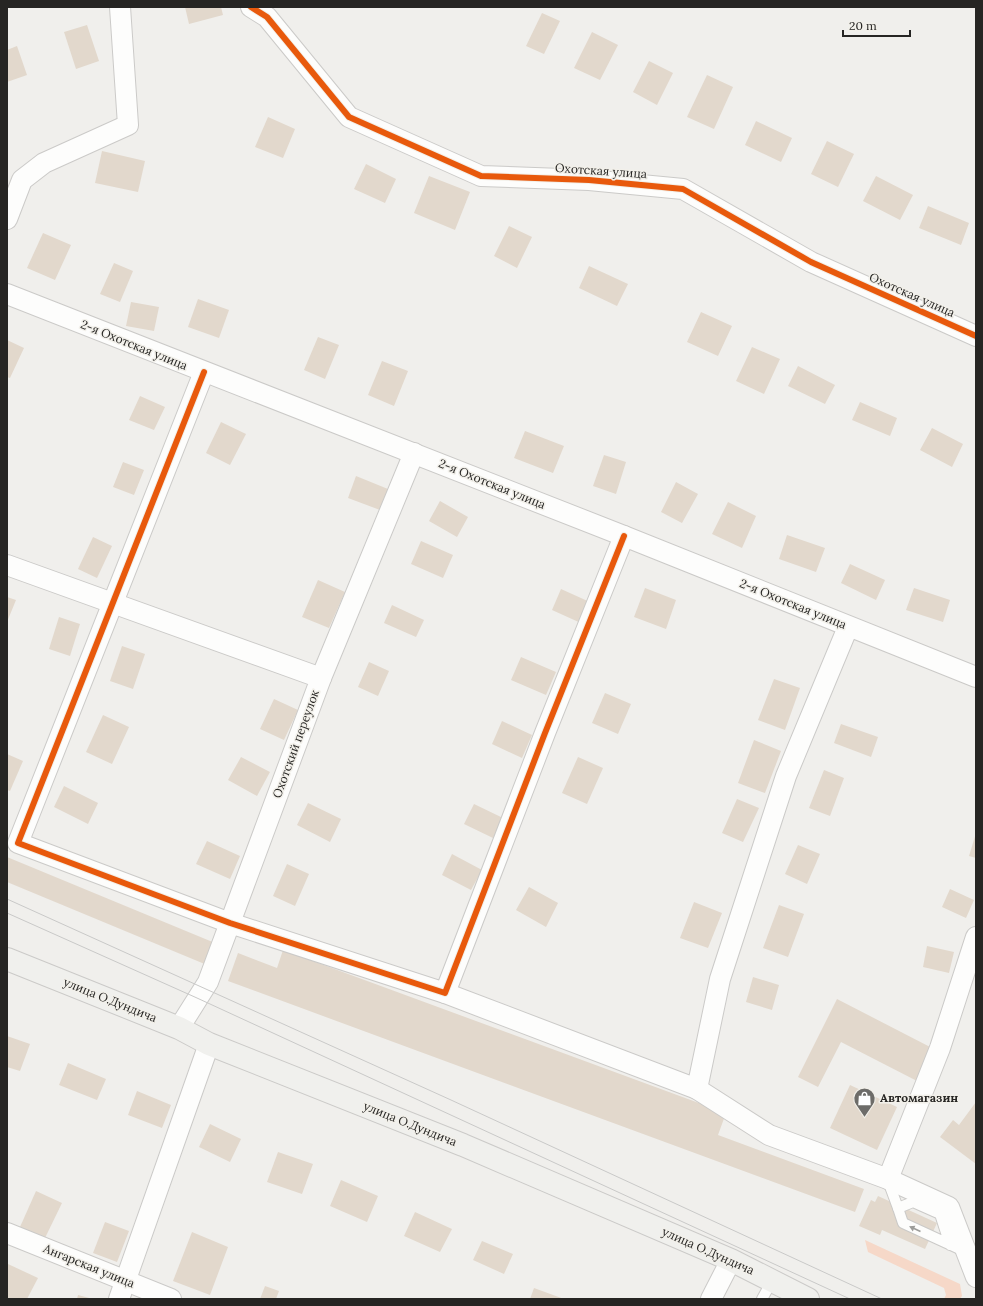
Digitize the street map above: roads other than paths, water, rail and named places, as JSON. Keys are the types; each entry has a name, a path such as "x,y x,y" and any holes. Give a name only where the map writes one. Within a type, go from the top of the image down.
{"main road":[{"name":"улица О.Дундича","path":"7,959 179,1028 209,1044 463,1145 731,1260 767,1290 808,1299"}],"street":[{"path":"7,219 22,180 44,162 128,125 120,7"},
{"name":"Охотская улица","path":"251,7 267,17 349,117 482,176 589,180 683,189 811,262 976,336"},
{"name":"2-я Охотская улица","path":"7,294 624,536 976,677"},
{"path":"204,372 113,602 12,841 230,923 445,993 697,1089 769,1135 890,1186 949,1207 958,1248 976,1277"},
{"path":"321,678 414,453"},
{"path":"445,993 545,733 624,536"},
{"name":"Охотский переулок","path":"7,565 321,678 208,982 179,1028"},
{"path":"697,1089 720,978 786,776 848,627"},
{"path":"890,1186 940,1048 976,937"},
{"path":"123,1290 209,1044"},
{"name":"Ангарская улица","path":"7,1233 123,1290 171,1299"},
{"path":"711,1299 731,1260"}],"lane":[{"path":"890,1186 913,1202 940,1214 958,1248"},
{"path":"890,1186 903,1223 958,1248"},
{"path":"898,1208 913,1202"}],"tram line":[{"path":"7,899 451,1100 882,1299"},
{"path":"7,913 197,998 850,1299"}],"place":[{"name":"Автомагазин","path":"864,1118"}]}
